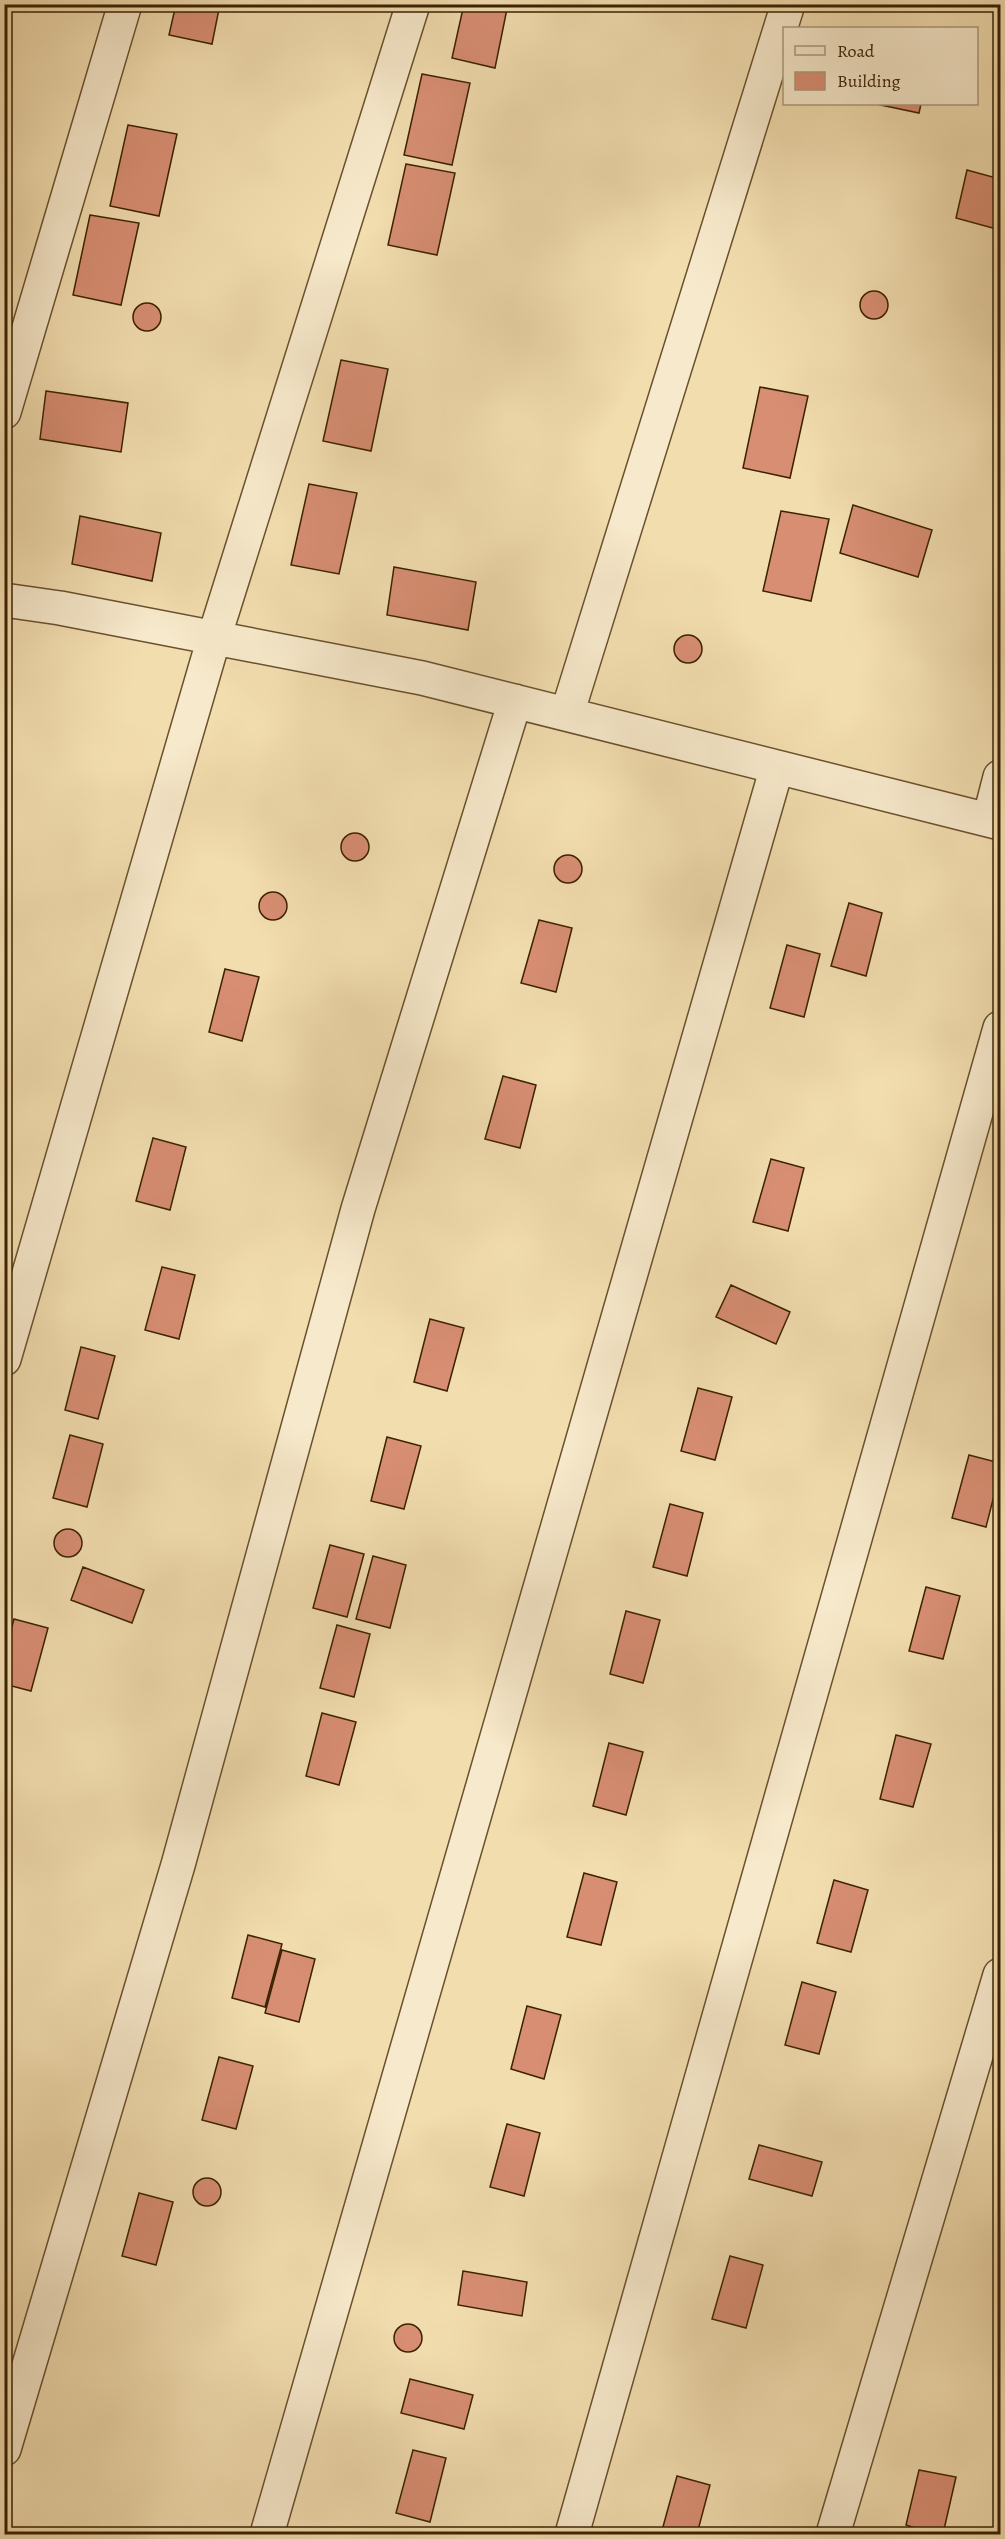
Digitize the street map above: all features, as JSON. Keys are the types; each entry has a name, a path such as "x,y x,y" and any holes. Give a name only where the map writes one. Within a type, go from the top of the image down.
{"street":[{"path":"4,412 125,4"},
{"path":"4,1359 214,638 413,4"},
{"path":"567,714 788,4"},
{"path":"4,600 60,608 422,678 995,822 1000,777"},
{"path":"4,2449 178,1865 358,1209 515,701"},
{"path":"267,2535 777,767"},
{"path":"573,2535 1000,1028"},
{"path":"833,2535 1000,1975"}],"building":[{"path":"176,4 220,4 212,44 169,35"},
{"path":"464,4 508,4 495,68 452,58"},
{"path":"948,4 973,4 972,10"},
{"path":"422,74 470,83 452,165 404,155"},
{"path":"881,105 921,105 919,113"},
{"path":"128,125 177,134 159,216 110,206"},
{"path":"406,164 455,173 437,255 388,245"},
{"path":"967,170 1000,179 1000,230 956,218"},
{"path":"90,215 139,223 121,305 73,295"},
{"path":"874,291 884,295 888,305 884,315 874,319 864,315 860,305 864,295"},
{"path":"147,303 157,307 161,317 157,327 147,331 137,327 133,317 137,307"},
{"path":"341,360 388,369 371,451 323,441"},
{"path":"760,387 808,396 790,478 743,468"},
{"path":"46,391 128,403 121,452 40,439"},
{"path":"309,484 357,493 339,574 291,565"},
{"path":"853,505 932,530 918,577 840,553"},
{"path":"781,511 829,519 811,601 763,591"},
{"path":"80,516 161,533 152,581 72,564"},
{"path":"394,567 476,582 468,630 387,615"},
{"path":"688,635 698,639 702,649 698,659 688,663 678,659 674,649 678,639"},
{"path":"355,833 365,837 369,847 365,857 355,861 345,857 341,847 345,837"},
{"path":"568,855 578,859 582,869 578,879 568,883 558,879 554,869 558,859"},
{"path":"273,892 283,896 287,906 283,916 273,920 263,916 259,906 263,896"},
{"path":"849,903 882,913 866,976 831,966"},
{"path":"539,920 572,928 556,992 521,983"},
{"path":"787,945 820,954 804,1017 770,1008"},
{"path":"225,969 259,977 242,1041 209,1032"},
{"path":"503,1076 536,1085 520,1148 485,1139"},
{"path":"153,1138 186,1147 170,1210 136,1201"},
{"path":"771,1159 804,1168 788,1231 753,1222"},
{"path":"162,1267 195,1275 179,1339 145,1330"},
{"path":"731,1285 790,1312 776,1344 716,1317"},
{"path":"430,1319 464,1328 447,1391 414,1382"},
{"path":"81,1347 115,1356 98,1419 65,1410"},
{"path":"698,1388 732,1397 715,1460 681,1451"},
{"path":"70,1435 103,1444 87,1507 53,1498"},
{"path":"387,1437 421,1446 404,1509 371,1501"},
{"path":"969,1455 1000,1463 1000,1472 986,1527 952,1518"},
{"path":"670,1504 703,1513 687,1576 653,1567"},
{"path":"68,1529 78,1533 82,1543 78,1553 68,1557 58,1553 54,1543 58,1533"},
{"path":"330,1545 364,1554 347,1617 313,1608"},
{"path":"373,1556 406,1565 390,1628 356,1619"},
{"path":"83,1567 144,1590 132,1623 71,1600"},
{"path":"926,1587 960,1596 943,1659 909,1651"},
{"path":"626,1611 660,1620 643,1683 610,1674"},
{"path":"14,1619 48,1628 31,1691 4,1684 4,1656"},
{"path":"337,1625 370,1634 354,1697 320,1688"},
{"path":"322,1713 356,1722 339,1785 306,1776"},
{"path":"896,1735 931,1744 913,1807 880,1799"},
{"path":"609,1743 643,1752 626,1815 593,1806"},
{"path":"584,1873 617,1882 601,1945 567,1937"},
{"path":"834,1880 868,1890 851,1952 817,1943"},
{"path":"248,1935 282,1944 265,2007 232,1998"},
{"path":"282,1950 315,1959 299,2022 265,2013"},
{"path":"802,1982 836,1992 819,2054 785,2045"},
{"path":"527,2006 561,2015 544,2079 511,2069"},
{"path":"219,2057 253,2066 236,2129 202,2120"},
{"path":"507,2124 540,2133 524,2196 490,2187"},
{"path":"759,2145 822,2162 812,2196 749,2179"},
{"path":"207,2178 217,2182 221,2192 217,2202 207,2206 197,2202 193,2192 197,2182"},
{"path":"139,2193 173,2202 156,2265 122,2256"},
{"path":"730,2256 763,2265 746,2328 712,2319"},
{"path":"463,2271 527,2282 522,2316 458,2305"},
{"path":"408,2324 418,2328 422,2338 418,2348 408,2352 398,2348 394,2338 398,2328"},
{"path":"410,2379 473,2395 464,2429 401,2413"},
{"path":"1000,2436 1000,2456 996,2446"},
{"path":"413,2450 446,2458 430,2522 396,2513"},
{"path":"919,2470 956,2477 943,2534 932,2534 906,2525"},
{"path":"677,2476 710,2485 697,2534 661,2534"}]}
